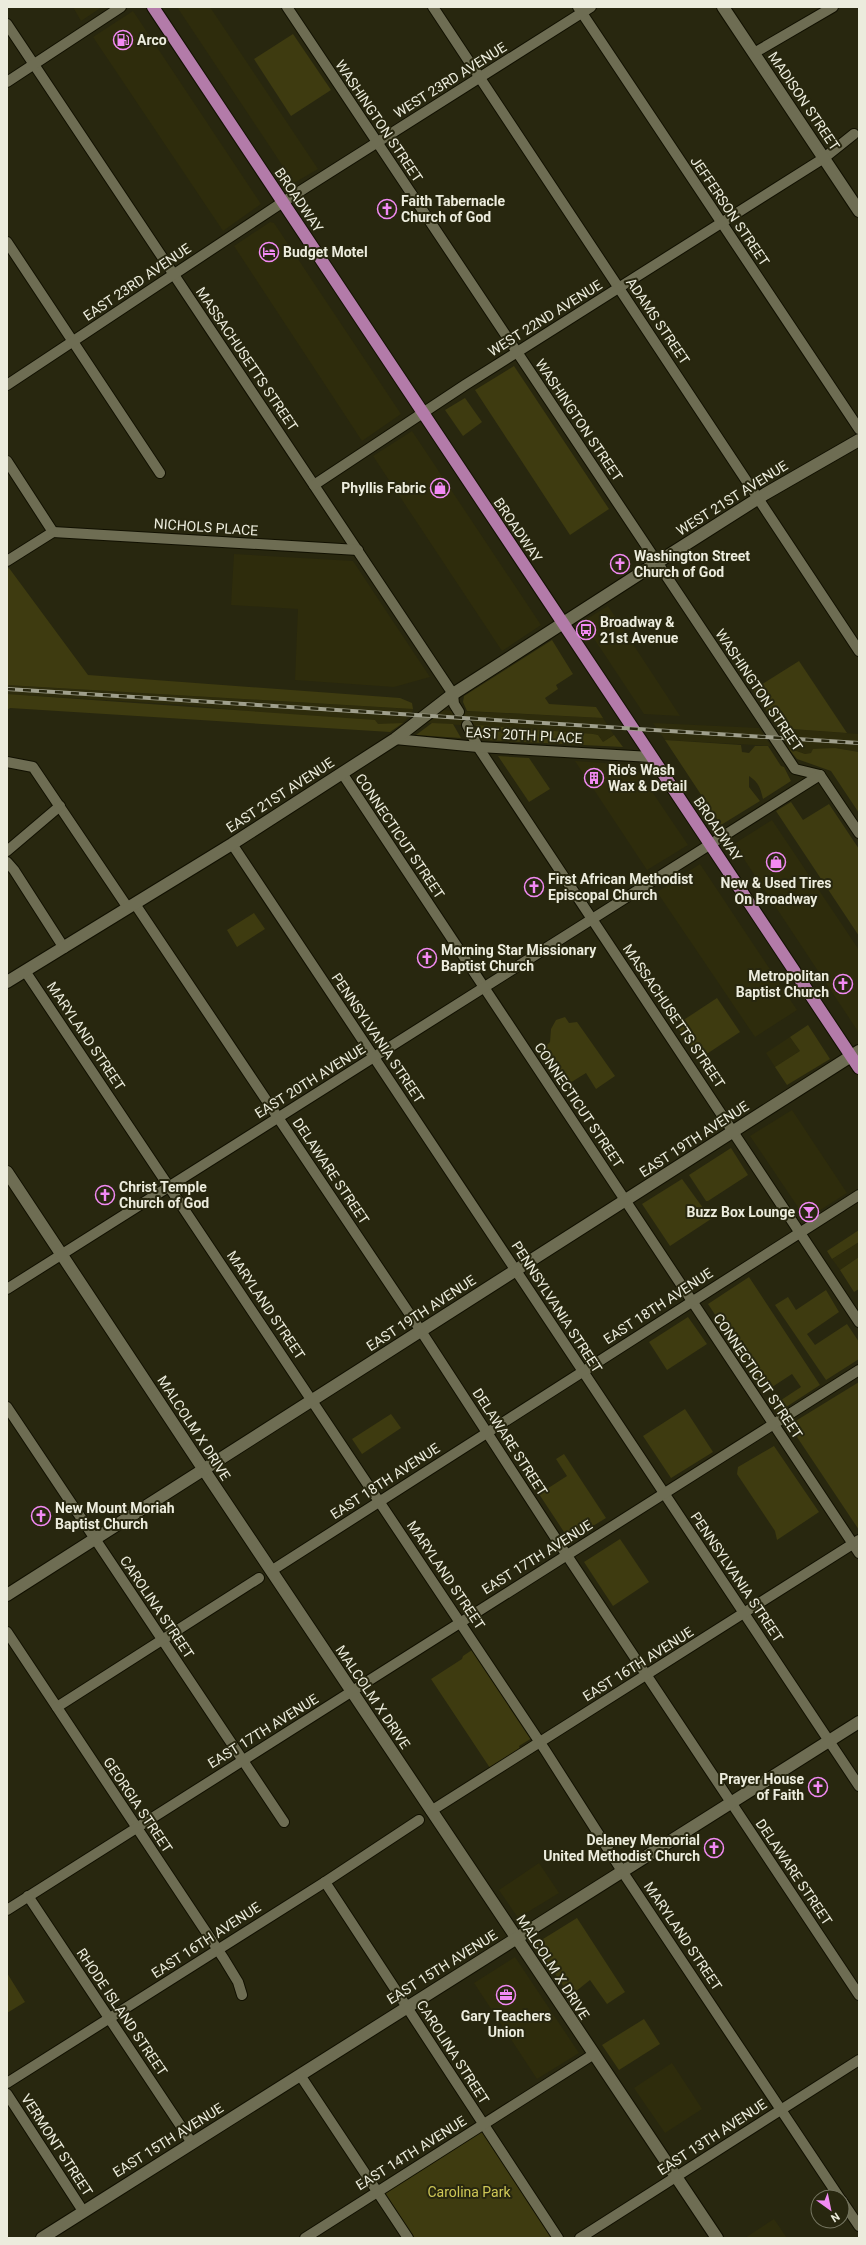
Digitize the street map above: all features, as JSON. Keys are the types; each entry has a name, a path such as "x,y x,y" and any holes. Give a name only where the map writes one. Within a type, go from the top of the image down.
{"main road":[{"name":"BROADWAY","path":"153,7 651,757 855,1054 859,1068"}],"street":[{"path":"7,82 121,7"},
{"name":"WASHINGTON STREET","path":"287,7 656,563 795,769 820,775"},
{"name":"ADAMS STREET","path":"433,7 859,651"},
{"name":"WEST 23RD AVENUE","path":"283,202 480,78 580,10 591,7"},
{"name":"MADISON STREET","path":"723,7 859,211"},
{"path":"754,53 833,7"},
{"name":"JEFFERSON STREET","path":"580,10 721,224 859,429"},
{"name":"MASSACHUSETTS STREET","path":"7,24 453,694 454,704 460,712"},
{"name":"WEST 22ND AVENUE","path":"314,485 517,352 824,158 854,134"},
{"name":"EAST 23RD AVENUE","path":"7,385 283,202"},
{"path":"7,242 160,473"},
{"name":"WEST 21ST AVENUE","path":"562,623 759,498 859,440"},
{"path":"7,461 53,532 7,561"},
{"name":"NICHOLS PLACE","path":"53,532 358,550"},
{"name":"EAST 21ST AVENUE","path":"7,982 232,844 395,739 453,694 562,623"},
{"name":"MASSACHUSETTS STREET","path":"467,725 478,747 859,1322"},
{"name":"EAST 20TH PLACE","path":"395,739 478,747 651,757"},
{"name":"DELAWARE STREET","path":"7,762 33,767 132,906 278,1118 421,1331 566,1555 859,1995"},
{"name":"CONNECTICUT STREET","path":"342,773 773,1424 856,1542 859,1553"},
{"path":"820,775 859,833"},
{"name":"EAST 20TH AVENUE","path":"7,1289 820,775"},
{"path":"7,851 60,806"},
{"name":"PENNSYLVANIA STREET","path":"232,844 859,1786"},
{"path":"7,862 14,870 64,948"},
{"name":"MARYLAND STREET","path":"26,971 540,1742 622,1871 834,2189"},
{"name":"EAST 19TH AVENUE","path":"7,1595 855,1054"},
{"name":"MALCOLM X DRIVE","path":"7,1172 351,1692 717,2238"},
{"name":"EAST 18TH AVENUE","path":"271,1571 859,1195"},
{"name":"EAST 17TH AVENUE","path":"7,1910 859,1370"},
{"name":"CAROLINA STREET","path":"7,1407 162,1640 244,1759 284,1822"},
{"name":"EAST 16TH AVENUE","path":"431,1812 856,1542"},
{"path":"57,1707 259,1578"},
{"name":"GEORGIA STREET","path":"7,1632 218,1949 238,1982 242,1995"},
{"name":"EAST 15TH AVENUE","path":"42,2238 730,1802 859,1722"},
{"name":"EAST 16TH AVENUE","path":"7,2083 325,1882 418,1820"},
{"name":"CAROLINA STREET","path":"325,1882 558,2238"},
{"name":"RHODE ISLAND STREET","path":"28,1896 192,2143"},
{"name":"EAST 14TH AVENUE","path":"305,2238 594,2054"},
{"name":"EAST 13TH AVENUE","path":"580,2238 859,2060"},
{"path":"300,2075 408,2238"},
{"name":"VERMONT STREET","path":"7,2094 83,2212"},
{"path":"850,2213 859,2226"}],"shaded area":[{"path":"73,7 102,7 81,21"},
{"path":"177,7 210,7 318,169 294,183"},
{"path":"133,11 261,204 223,231 93,37"},
{"path":"270,222 274,223 401,414 362,441 234,246"},
{"path":"412,431 541,625 502,651 373,456"},
{"path":"234,554 353,561 430,677 394,687 295,680 298,609 231,605"},
{"path":"608,606 680,716 644,714 585,625 585,620"},
{"path":"7,685 413,709 413,711 403,723 382,725 187,705 7,694"},
{"path":"441,710 603,718 614,735 603,742 598,735 572,732 428,723"},
{"path":"653,723 759,728 771,746 665,740"},
{"path":"778,728 859,734 859,752 835,748 805,754 788,748"},
{"path":"575,761 634,765 688,845 647,870"},
{"path":"772,820 859,950 859,1033 734,844"},
{"path":"700,864 797,1010 755,1037 657,892"},
{"path":"790,1037 800,1051 775,1067 766,1053"},
{"path":"792,1110 847,1193 806,1219 750,1136"},
{"path":"859,1242 859,1257 840,1270 832,1259"},
{"path":"539,1863 559,1893 518,1918 499,1890"},
{"path":"515,1957 579,2053 537,2079 474,1983"},
{"path":"672,2063 702,2109 665,2133 634,2088"},
{"path":"774,2219 787,2238 745,2238"}],"green space":[{"path":"293,34 331,90 291,116 254,59"},
{"path":"514,366 609,509 570,535 475,390"},
{"path":"465,398 482,422 463,436 445,410"},
{"path":"9,568 88,675 400,698 412,703 413,709 7,685 7,569"},
{"path":"552,640 573,674 556,685 558,689 545,698 549,704 596,707 603,718 467,711 463,702 464,696"},
{"path":"799,661 847,733 778,728 753,690"},
{"path":"7,694 375,720 378,724 403,723 390,732 10,708 7,710"},
{"path":"432,723 453,724 461,738 416,735"},
{"path":"476,725 593,734 598,735 603,742 614,735 623,747 485,740"},
{"path":"665,740 741,745 742,752 749,753 755,746 768,746 781,766 784,767 791,781 763,799 759,786 749,776 749,787 760,801 721,825"},
{"path":"788,748 805,754 811,753 813,749 835,748 859,752 859,813 831,771 797,759"},
{"path":"498,756 529,758 550,789 529,802"},
{"path":"791,802 803,820 829,804 859,849 859,936 776,811"},
{"path":"254,913 265,929 237,947 227,930"},
{"path":"717,998 740,1032 699,1059 676,1025"},
{"path":"565,1017 569,1023 577,1022 615,1076 596,1089 586,1073 565,1086 541,1051 550,1042 551,1029 556,1020"},
{"path":"808,1025 830,1059 787,1085 775,1067 800,1051 790,1037"},
{"path":"731,1148 748,1175 706,1201 689,1175"},
{"path":"682,1179 711,1219 670,1246 642,1204"},
{"path":"859,1230 859,1242 832,1259 827,1251"},
{"path":"859,1257 859,1289 854,1292 840,1270"},
{"path":"749,1277 820,1385 777,1413 772,1406 801,1387 792,1374 763,1393 731,1344 731,1339 708,1304"},
{"path":"826,1290 839,1312 807,1334 815,1345 847,1324 859,1342 859,1359 826,1380 775,1305 788,1297 796,1310"},
{"path":"688,1317 707,1344 667,1370 649,1342"},
{"path":"859,1382 859,1530 789,1425"},
{"path":"685,1409 713,1452 671,1478 643,1436"},
{"path":"391,1414 401,1428 362,1454 352,1439"},
{"path":"774,1446 819,1512 777,1540 775,1531 737,1474 738,1467"},
{"path":"564,1454 606,1518 575,1537 571,1533 564,1532 539,1494 567,1476 556,1459"},
{"path":"620,1539 649,1582 613,1606 584,1562"},
{"path":"472,1650 532,1738 519,1746 520,1749 490,1768 431,1679 462,1659 463,1656"},
{"path":"577,1918 625,1992 607,2004 590,1980 570,1996 535,1944"},
{"path":"7,1973 25,2002 7,2013"},
{"path":"644,2019 660,2044 619,2070 602,2045"},
{"name":"Carolina Park","path":"484,2127 556,2238 414,2238 384,2191"}],"railway":[{"path":"7,689 859,743"}],"place":[{"name":"Arco","path":"123,40"},
{"name":"Faith Tabernacle Church of God","path":"387,209"},
{"name":"Budget Motel","path":"269,252"},
{"name":"Phyllis Fabric","path":"440,488"},
{"name":"Washington Street Church of God","path":"620,564"},
{"name":"Broadway & 21st Avenue","path":"586,630"},
{"name":"Rio's Wash Wax & Detail","path":"594,778"},
{"name":"New & Used Tires On Broadway","path":"776,862"},
{"name":"First African Methodist Episcopal Church","path":"534,887"},
{"name":"Morning Star Missionary Baptist Church","path":"427,958"},
{"name":"Metropolitan Baptist Church","path":"843,984"},
{"name":"Christ Temple Church of God","path":"105,1195"},
{"name":"Buzz Box Lounge","path":"809,1212"},
{"name":"New Mount Moriah Baptist Church","path":"41,1516"},
{"name":"Prayer House of Faith","path":"818,1787"},
{"name":"Delaney Memorial United Methodist Church","path":"714,1848"},
{"name":"Gary Teachers Union","path":"506,1995"}]}
